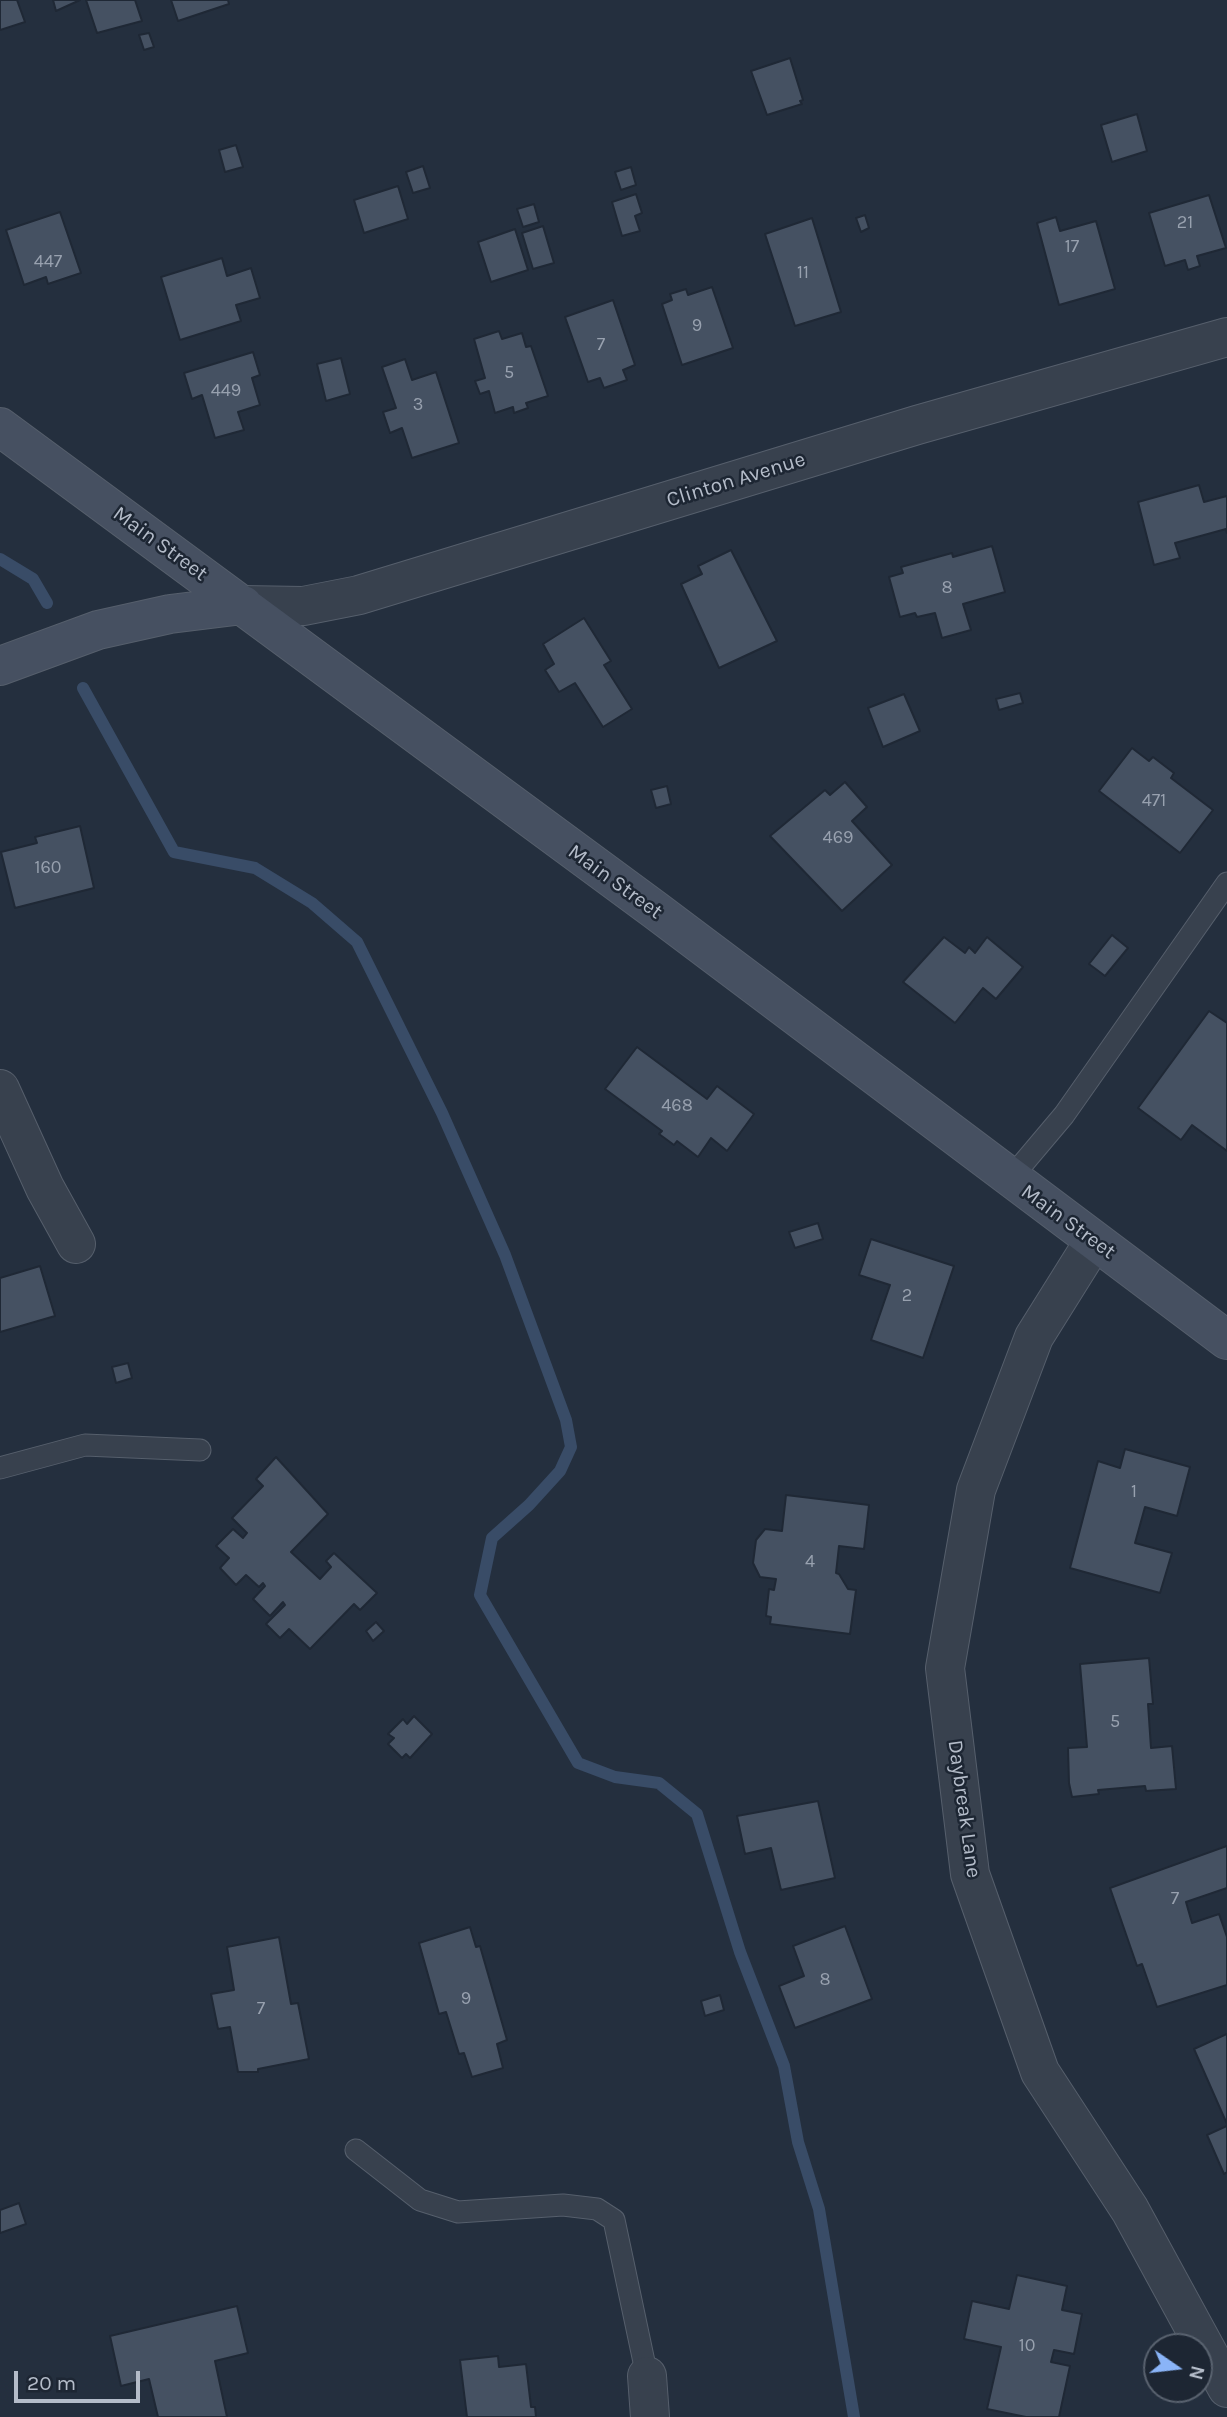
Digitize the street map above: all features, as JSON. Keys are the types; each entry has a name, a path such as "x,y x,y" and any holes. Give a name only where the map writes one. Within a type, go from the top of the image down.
{"main road":[{"name":"Main Street","path":"0,427 655,910 1227,1340"},
{"path":"0,666 98,630 170,614 243,605"}],"street":[{"name":"Clinton Avenue","path":"243,605 303,606 359,595 916,425 1227,337"},
{"path":"0,1089 45,1188 76,1244"},
{"name":"Daybreak Lane","path":"1094,1241 1034,1337 975,1490 945,1668 946,1682 970,1874 1040,2071 1130,2210 1227,2388"},
{"path":"647,2376 650,2417"}],"lane":[{"path":"1010,1179 1064,1115 1227,883"},
{"path":"0,1468 85,1445 200,1450"},
{"path":"356,2150 420,2200 458,2212 564,2205 597,2208 614,2220 647,2376"}],"building":[{"path":"0,0 17,0 25,22 0,30"},
{"path":"53,0 80,0 56,11"},
{"path":"86,0 135,0 142,21 97,33"},
{"path":"171,0 228,0 229,4 178,21"},
{"path":"149,33 154,47 144,50 139,35"},
{"path":"790,58 802,104 767,115 751,71"},
{"path":"1137,114 1147,151 1112,162 1101,125"},
{"path":"236,145 243,167 225,172 219,150"},
{"path":"423,166 430,188 413,193 406,172"},
{"path":"631,167 636,185 621,190 615,172"},
{"path":"398,186 408,219 364,233 354,200"},
{"path":"636,194 642,213 635,216 640,231 622,236 612,202"},
{"path":"1209,195 1226,248 1197,256 1200,266 1188,270 1185,260 1165,266 1149,213"},
{"path":"534,204 539,222 523,227 517,209"},
{"path":"60,212 81,273 48,284 46,277 24,285 6,230"},
{"path":"865,215 869,228 861,232 856,218"},
{"path":"1056,217 1060,231 1096,221 1115,289 1059,305 1037,223"},
{"path":"812,218 841,312 795,326 765,234"},
{"path":"543,226 554,263 533,269 522,233"},
{"path":"515,229 528,270 491,282 478,242"},
{"path":"222,258 227,276 251,268 260,298 236,305 241,321 180,340 161,277"},
{"path":"712,287 733,348 682,365 662,304 672,300 670,294 686,289 688,295"},
{"path":"613,300 635,365 623,370 627,380 604,388 600,378 588,382 565,317"},
{"path":"499,331 502,339 522,333 526,347 531,346 548,396 526,403 528,408 514,413 513,407 495,413 489,391 480,394 475,381 485,378 474,339"},
{"path":"253,352 260,375 252,378 260,405 238,412 244,430 215,438 202,395 192,399 184,373"},
{"path":"341,358 350,394 326,401 317,364"},
{"path":"405,359 412,380 436,372 459,443 412,458 402,428 390,433 383,412 396,408 382,367"},
{"path":"1199,485 1204,502 1227,496 1227,533 1226,529 1175,543 1180,558 1154,565 1138,502"},
{"path":"992,546 1005,592 963,604 971,630 942,638 935,613 917,617 915,613 900,617 889,577 903,573 901,567 952,553 953,557"},
{"path":"731,550 777,641 719,668 681,584 702,574 698,566"},
{"path":"584,618 611,661 604,665 632,709 603,727 575,683 559,692 545,670 554,664 543,644"},
{"path":"1020,693 1023,703 999,710 996,699"},
{"path":"904,694 920,731 883,747 868,708"},
{"path":"1132,748 1149,761 1153,757 1174,773 1171,778 1213,810 1180,853 1099,791"},
{"path":"845,782 867,807 852,821 892,865 842,911 770,836 825,790 830,795"},
{"path":"667,786 671,804 656,808 651,790"},
{"path":"80,826 94,888 15,908 1,852 37,843 35,837"},
{"path":"1112,935 1128,948 1105,976 1089,964"},
{"path":"944,937 965,953 969,947 975,953 987,937 1023,967 996,999 983,988 955,1023 903,982"},
{"path":"1209,1011 1227,1023 1227,1151 1192,1125 1181,1140 1138,1108"},
{"path":"637,1047 707,1099 717,1086 754,1114 727,1151 711,1138 698,1157 677,1141 674,1145 659,1134 662,1131 605,1089"},
{"path":"818,1223 823,1239 795,1248 789,1232"},
{"path":"871,1239 954,1266 923,1358 871,1340 890,1285 859,1275"},
{"path":"40,1266 55,1316 0,1332 0,1278"},
{"path":"128,1363 132,1378 116,1383 112,1367"},
{"path":"1125,1449 1190,1467 1177,1516 1145,1507 1135,1543 1172,1553 1160,1593 1070,1568 1098,1461 1120,1468"},
{"path":"276,1457 328,1514 291,1552 320,1579 331,1567 326,1561 334,1553 377,1593 360,1610 354,1604 310,1649 289,1629 280,1638 266,1624 285,1605 283,1602 270,1616 253,1599 265,1586 263,1583 259,1587 246,1575 236,1585 220,1568 229,1558 216,1546 233,1529 243,1538 247,1533 232,1518 263,1486 256,1479"},
{"path":"786,1495 869,1505 864,1549 839,1546 836,1573 848,1589 856,1590 850,1634 770,1624 771,1617 766,1616 769,1589 774,1590 776,1579 760,1577 753,1563 756,1540 765,1529 782,1531"},
{"path":"376,1622 384,1631 373,1641 366,1631"},
{"path":"1149,1658 1153,1704 1148,1704 1151,1748 1172,1746 1176,1789 1146,1791 1145,1786 1098,1790 1099,1794 1072,1797 1068,1748 1087,1747 1080,1664"},
{"path":"414,1716 432,1734 410,1758 406,1754 402,1758 388,1744 394,1738 388,1734 403,1719 407,1724"},
{"path":"818,1801 835,1878 781,1890 771,1848 745,1854 737,1816"},
{"path":"1227,1846 1227,1888 1186,1902 1192,1923 1219,1914 1227,1937 1227,1985 1157,2007 1142,1964 1137,1966 1110,1888"},
{"path":"845,1926 872,1999 795,2028 779,1986 804,1976 793,1946"},
{"path":"470,1927 476,1947 480,1946 507,2040 497,2044 503,2068 472,2077 464,2053 459,2054 446,2012 439,2014 419,1943"},
{"path":"279,1937 291,2004 298,2003 309,2059 258,2069 258,2072 238,2072 230,2027 218,2029 211,1994 234,1990 227,1947"},
{"path":"720,1995 724,2010 705,2016 701,2001"},
{"path":"1227,2034 1227,2124 1194,2049"},
{"path":"1227,2126 1227,2172 1224,2174 1207,2135"},
{"path":"19,2203 26,2224 0,2233 0,2210"},
{"path":"1017,2275 1067,2286 1062,2310 1082,2314 1074,2354 1054,2350 1051,2362 1070,2366 1059,2417 1026,2417 987,2409 1001,2347 964,2339 972,2301 1009,2309"},
{"path":"237,2306 248,2353 215,2361 227,2417 158,2417 149,2379 121,2386 110,2336"},
{"path":"498,2356 499,2367 526,2364 531,2407 535,2407 536,2417 467,2417 460,2360"}],"waterway":[{"path":"0,559 33,579 47,603"},
{"path":"83,688 174,852 255,868 312,903 357,942 442,1113 505,1255 566,1420 571,1447 560,1471 529,1505 492,1538 480,1595 578,1763 615,1777 659,1783 697,1814 740,1952 784,2066 798,2142 819,2209 854,2417"}]}
